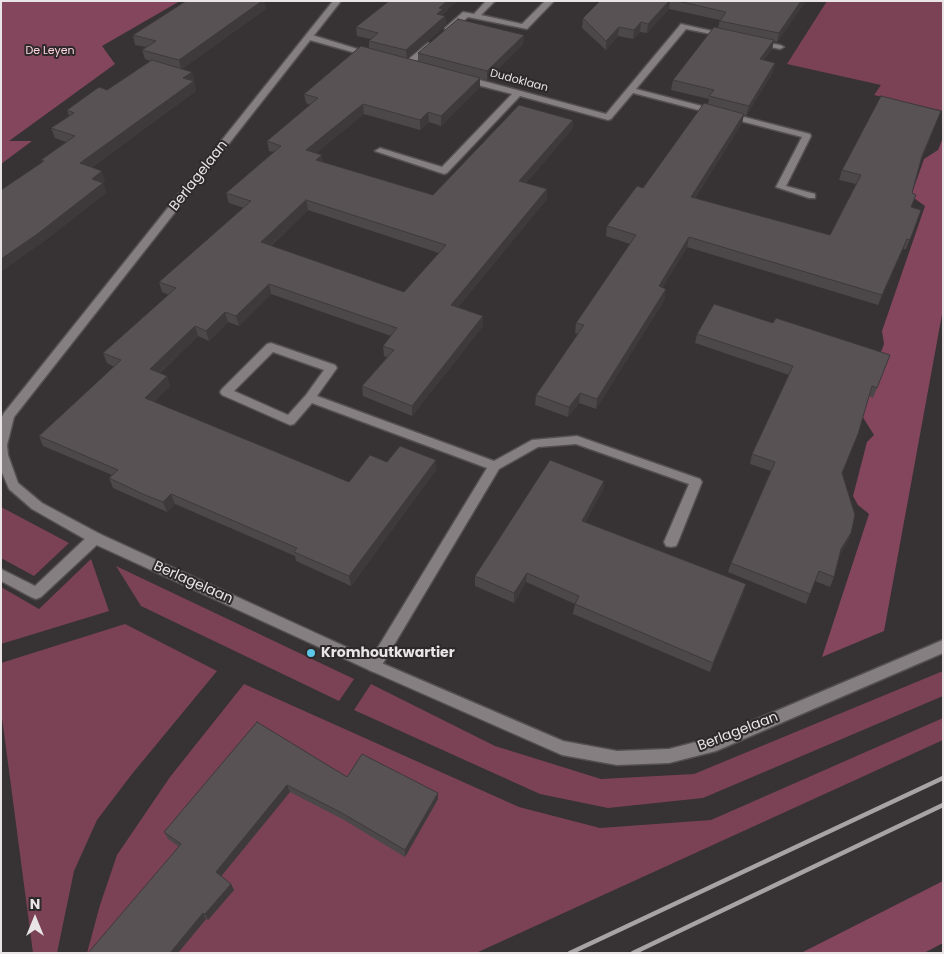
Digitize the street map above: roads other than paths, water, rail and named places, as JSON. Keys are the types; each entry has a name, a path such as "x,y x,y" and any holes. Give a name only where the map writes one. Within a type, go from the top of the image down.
{"street":[{"name":"Berlagelaan","path":"337,1 8,416 1,445 2,456 13,486 37,506 95,538 374,666 562,748 617,758 669,756 716,744 943,646"},
{"path":"476,16 491,1"},
{"path":"444,33 466,14 524,27 550,1"},
{"path":"735,37 684,26 632,90 807,136 781,187 812,196"},
{"path":"309,37 382,57"},
{"path":"417,67 404,63 437,39"},
{"path":"744,39 780,47"},
{"name":"Dudoklaan","path":"454,76 608,117 632,90"},
{"path":"380,152 444,171 519,92"},
{"path":"271,347 331,368 310,398 290,421 226,392 271,347"},
{"path":"310,398 495,466"},
{"path":"374,666 495,466 536,443 577,440 696,482 671,542"},
{"path":"1,574 36,593 95,538"}],"railway":[{"path":"570,953 943,778"},
{"path":"633,953 943,805"}],"place":[{"name":"Kromhoutkwartier","path":"311,653"}],"park label":[{"name":"De Leyen","path":"50,51"}]}
